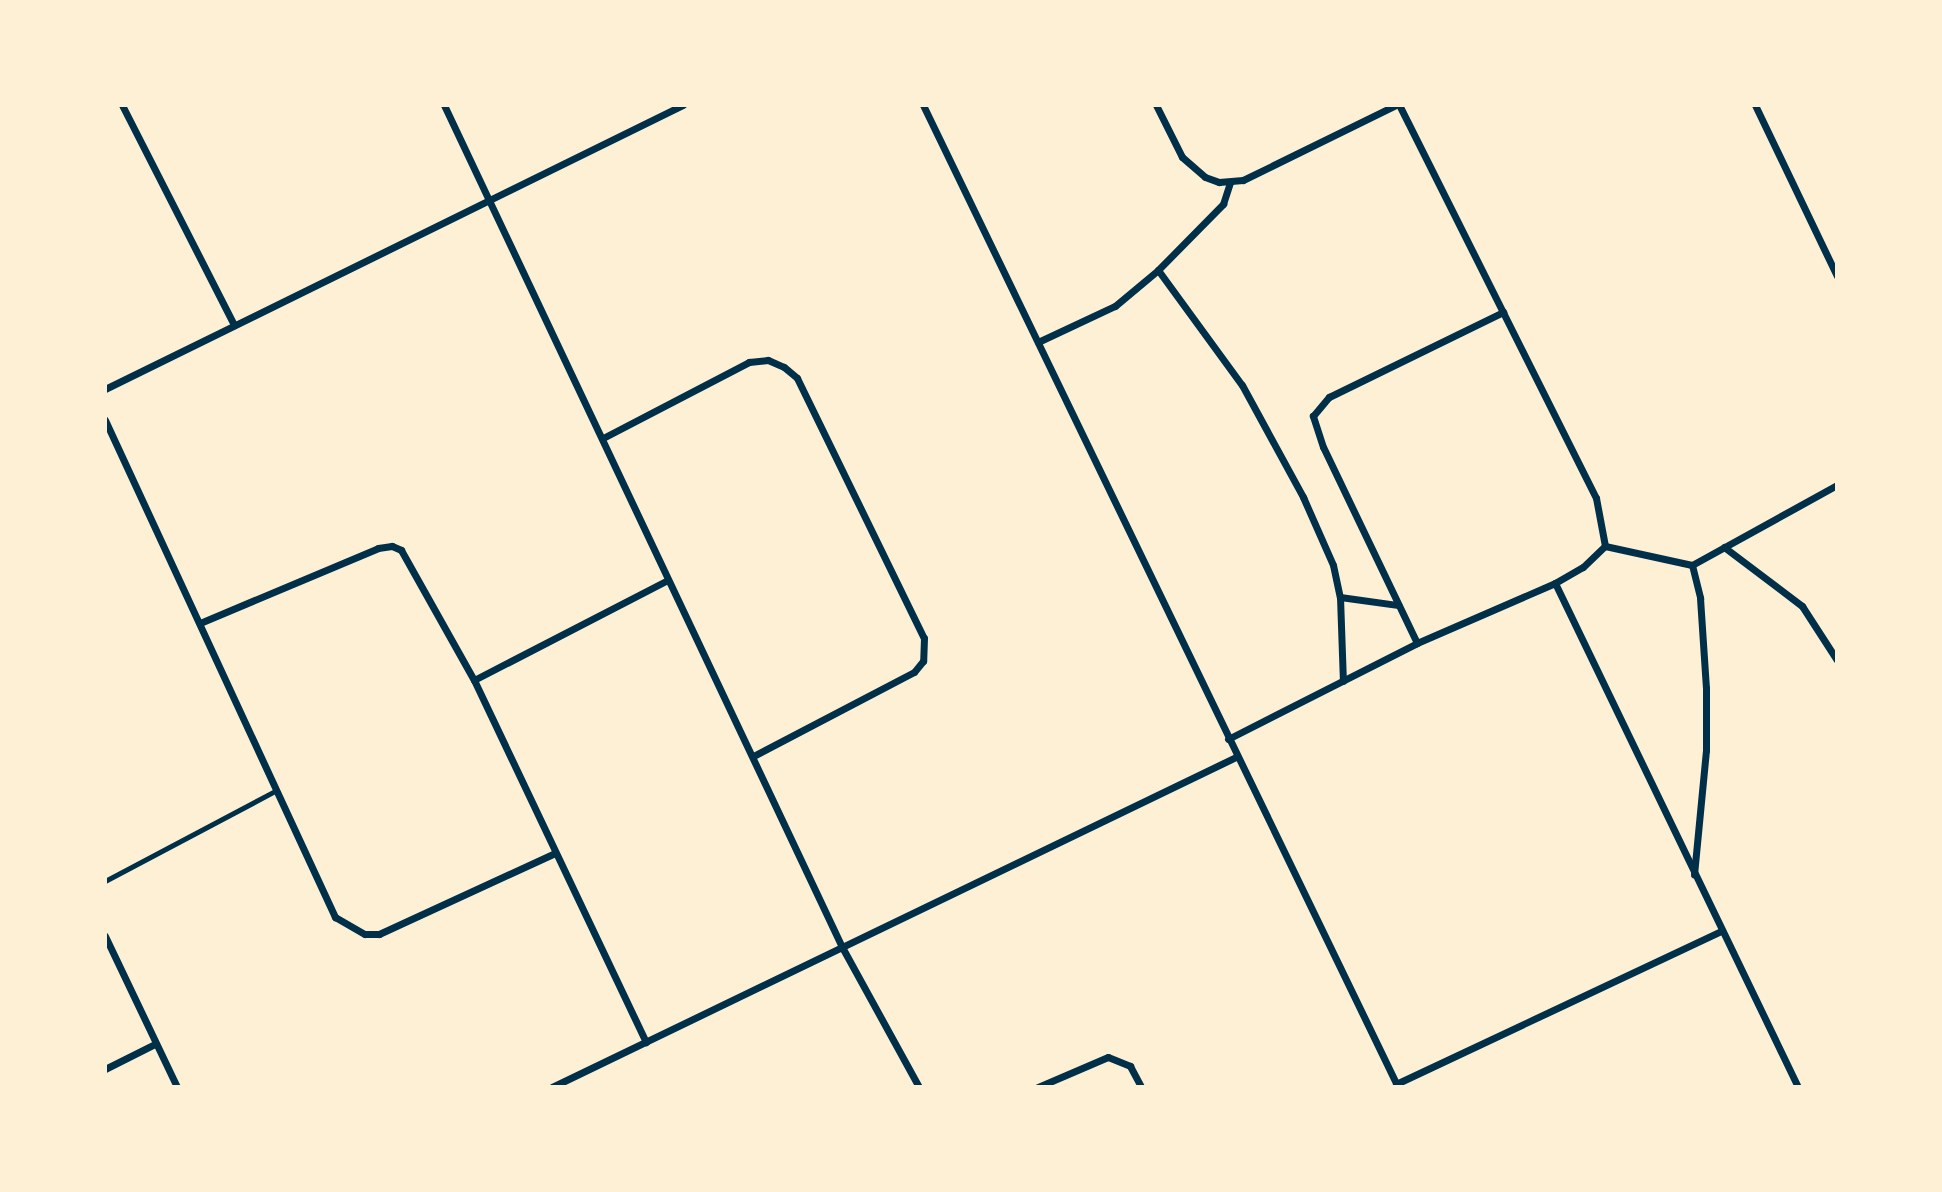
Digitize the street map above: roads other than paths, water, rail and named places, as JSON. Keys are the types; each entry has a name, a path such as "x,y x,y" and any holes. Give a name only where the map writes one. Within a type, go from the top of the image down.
{"street":[{"path":"122,105 234,325"},
{"path":"443,105 604,438 668,580 842,947 919,1087"},
{"path":"105,389 683,105"},
{"path":"923,105 1397,1086 1721,931"},
{"path":"1156,105 1182,157 1195,170 1219,182 1230,182 1398,105 1596,499 1605,546"},
{"path":"1755,105 1837,276"},
{"path":"1038,342 1115,306 1158,270 1223,204 1230,182"},
{"path":"1158,270 1259,412 1303,497 1333,565 1340,597 1343,681"},
{"path":"1417,643 1323,447 1313,416 1329,397 1503,312"},
{"path":"604,438 749,362 768,360 784,367 797,377 924,638 923,661 914,672 753,756"},
{"path":"105,420 335,917 365,934 379,934 553,854"},
{"path":"1605,546 1692,565 1837,485"},
{"path":"200,623 392,546 409,561 474,680 553,854 646,1042"},
{"path":"1228,739 1417,643 1555,583 1583,568 1605,546"},
{"path":"1724,547 1802,606 1837,660"},
{"path":"1692,565 1700,598 1706,688 1706,750 1693,875"},
{"path":"474,680 668,580"},
{"path":"1555,583 1693,875 1798,1087"},
{"path":"1340,597 1398,605"},
{"path":"552,1087 1236,757"},
{"path":"105,936 177,1087"},
{"path":"105,1069 155,1044"},
{"path":"1038,1087 1108,1057 1130,1066 1141,1087"}],"lane":[{"path":"105,881 275,791"}]}
